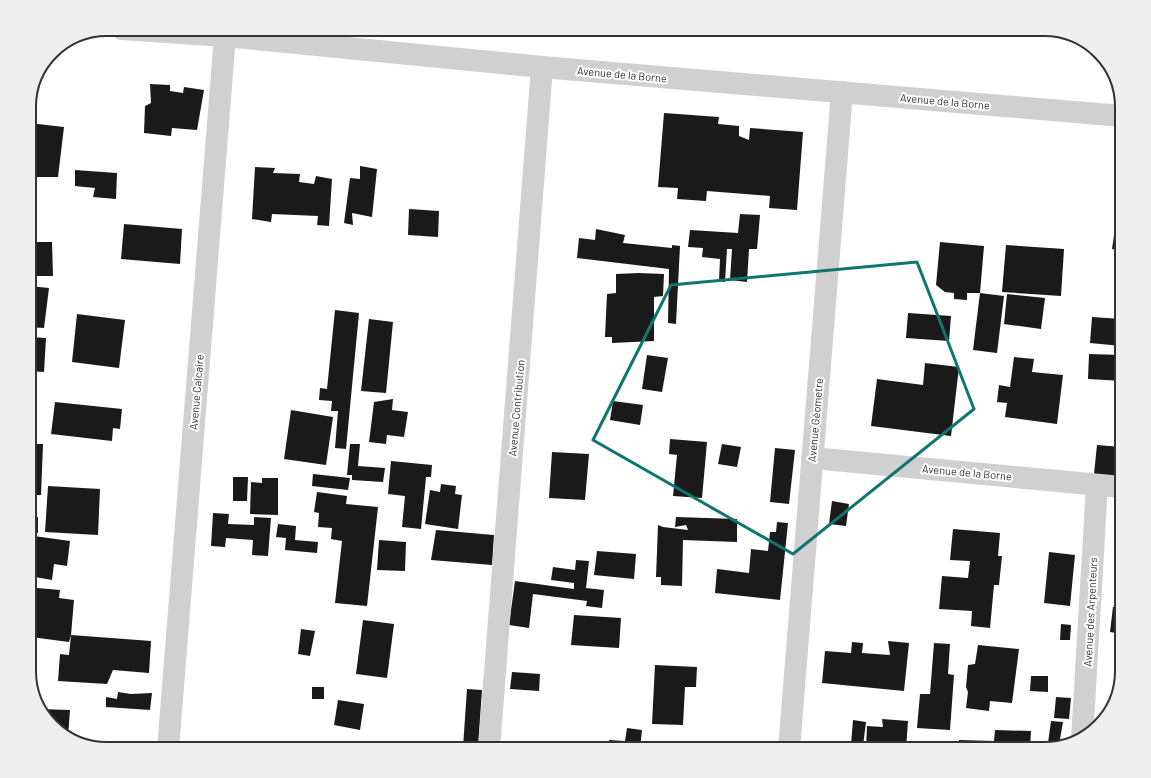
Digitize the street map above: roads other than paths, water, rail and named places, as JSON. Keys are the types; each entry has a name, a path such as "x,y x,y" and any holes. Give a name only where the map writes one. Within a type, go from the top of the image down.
{"street":[{"name":"Avenue de la Borne","path":"225,36 542,67 1115,115"},
{"name":"Avenue Calcaire","path":"169,742 225,36"},
{"name":"Avenue Contribution","path":"490,742 542,67"},
{"name":"Avenue Géometre","path":"790,742 842,92"},
{"name":"Avenue de la Borne","path":"812,458 1115,486"},
{"name":"Avenue des Arpenteurs","path":"1082,731 1097,485"}]}
